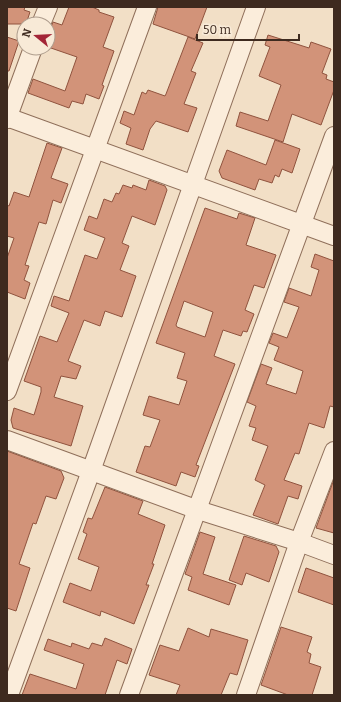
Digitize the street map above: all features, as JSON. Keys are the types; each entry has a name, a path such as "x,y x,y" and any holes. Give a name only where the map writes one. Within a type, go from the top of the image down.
{"street":[{"path":"7,391 147,7"},
{"path":"8,693 91,471 256,7"},
{"path":"30,56 7,118 334,236"},
{"path":"129,695 334,136"},
{"path":"7,440 198,510 299,542 334,555"},
{"path":"246,695 299,542 334,451"}],"building":[{"path":"7,7 25,7 24,10 30,12 29,16 16,16 16,24 7,24"},
{"path":"69,7 92,7 99,10 99,12 114,17 103,47 114,51 102,85 104,86 99,99 86,94 83,104 72,101 69,108 28,93 33,79 65,91 77,57 56,50 56,23 62,25"},
{"path":"158,7 207,7 195,39 153,24"},
{"path":"268,35 309,48 311,42 331,49 322,73 327,75 326,79 334,82 334,90 321,125 292,114 283,142 236,126 240,112 268,121 281,85 259,76 270,47 265,45"},
{"path":"7,37 16,40 16,50 9,71 7,71"},
{"path":"188,37 203,43 191,71 196,73 184,104 197,108 188,132 156,121 150,129 143,150 126,144 131,128 120,123 124,111 134,115 142,92 146,94 148,90 165,96"},
{"path":"275,140 300,149 292,173 282,169 279,177 275,175 272,183 259,179 255,190 222,178 219,171 227,150 266,165"},
{"path":"47,143 62,148 51,178 68,184 61,203 53,200 46,224 39,222 25,265 29,266 24,280 30,283 25,299 7,292 7,258 14,238 7,236 7,205 9,206 14,192 29,197"},
{"path":"149,180 165,186 167,190 155,225 132,216 122,243 129,246 120,270 136,276 122,317 105,311 100,326 84,320 68,361 81,366 76,379 61,376 54,397 83,406 71,446 13,428 11,420 14,408 34,415 41,392 41,387 24,381 40,336 57,342 69,313 51,306 54,296 69,301 85,255 97,259 105,238 84,230 89,216 97,219 104,199 112,202 116,193 119,194 123,185 132,188 133,185 146,190"},
{"path":"205,208 237,219 239,213 255,218 246,245 276,255 264,288 254,285 245,310 254,314 247,332 243,331 241,336 223,330 214,356 235,364 196,465 199,466 195,477 181,472 176,486 136,472 145,446 150,447 160,420 143,415 149,396 179,405 187,381 177,378 185,353 156,343","holes":["184,301 213,312 205,337 177,327 176,325"]},
{"path":"315,254 334,261 334,407 330,406 324,428 309,423 299,454 295,453 284,480 302,486 298,499 288,496 278,524 253,515 265,485 255,480 268,446 252,440 256,428 249,426 256,406 247,402 261,364 272,368 266,384 296,394 303,371 274,360 279,347 269,343 273,333 287,338 299,307 284,302 289,288 311,296 319,270 311,267"},
{"path":"7,451 61,471 64,478 56,499 46,496 36,524 33,523 19,564 30,568 16,611 7,608"},
{"path":"333,482 334,483 334,533 316,528"},
{"path":"105,487 143,501 138,514 165,525 152,564 154,564 146,585 149,585 134,624 101,611 100,616 63,602 70,583 91,591 99,567 78,559 87,534 83,532 88,518 92,519"},
{"path":"200,532 215,537 203,574 236,585 229,605 188,590 192,577 185,574"},
{"path":"244,536 276,546 279,552 269,582 246,573 242,585 229,580"},
{"path":"306,568 334,578 334,605 298,592"},
{"path":"281,627 312,637 307,652 311,654 309,663 321,667 312,695 288,695 261,685"},
{"path":"188,628 209,637 211,629 248,640 237,675 230,673 221,695 176,695 180,685 149,675 160,645 179,651"},
{"path":"105,638 132,649 127,664 117,660 105,695 22,695 30,674 76,689 84,664 44,650 48,639 71,647 72,643 89,649 92,643 102,646"}]}
